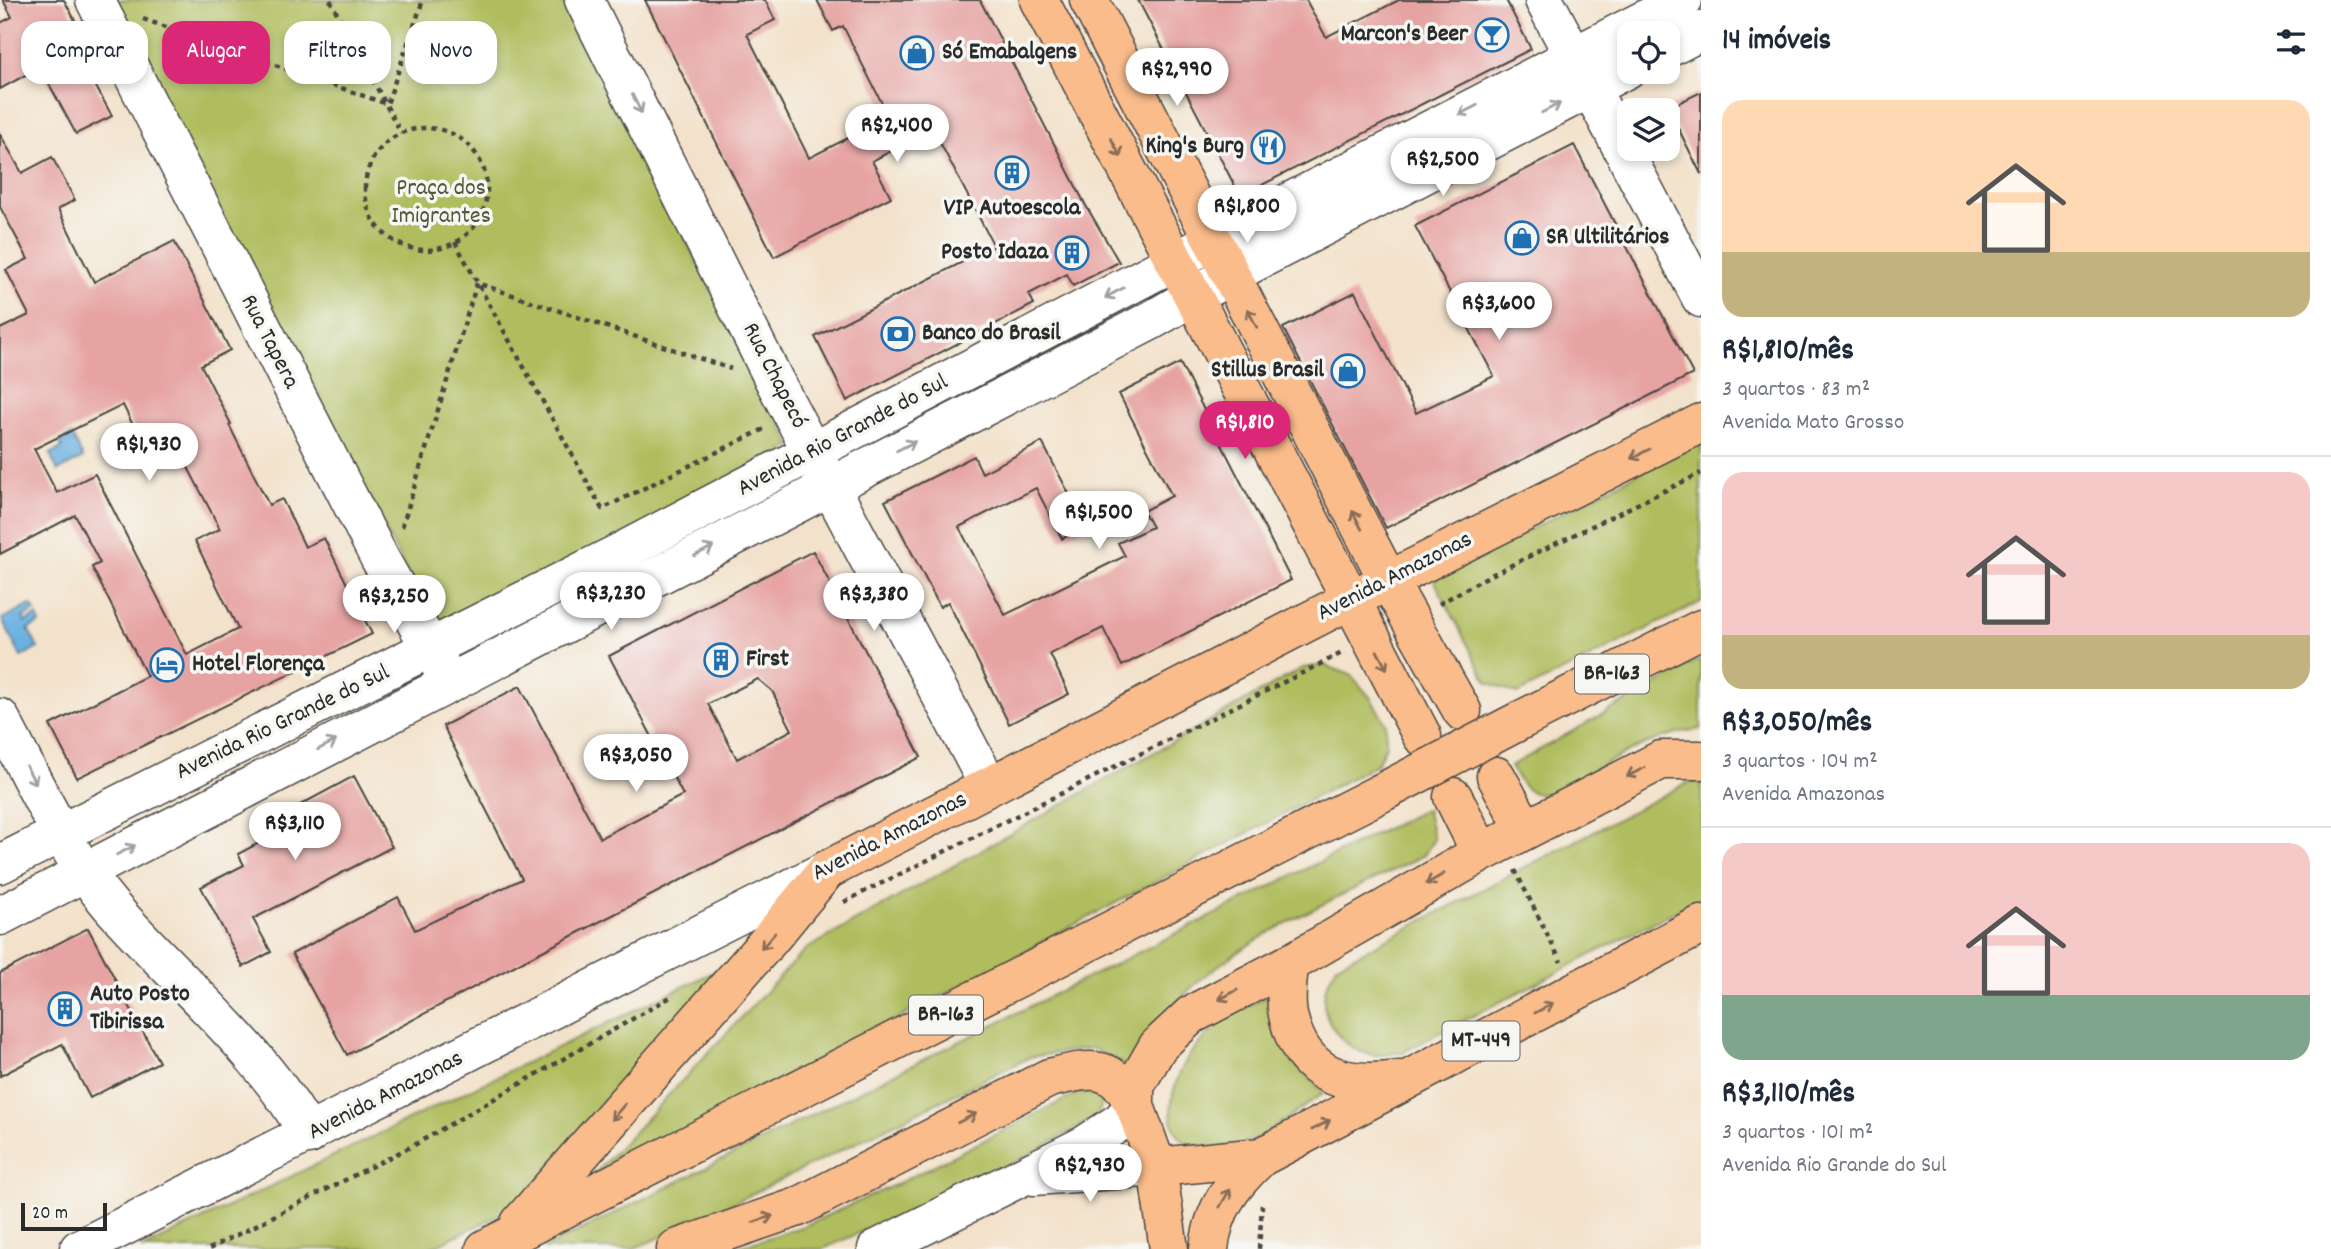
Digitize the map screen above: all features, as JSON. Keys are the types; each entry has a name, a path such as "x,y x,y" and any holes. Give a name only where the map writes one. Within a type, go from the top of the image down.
{"main road":[{"path":"1040,0 1422,736"},
{"path":"1089,0 1388,580 1462,711"},
{"name":"Avenida Amazonas","path":"827,870 1388,580 1701,423"},
{"name":"BR-163","path":"498,1242 1701,629"},
{"path":"1135,1105 1135,1086 1143,1068 1158,1046 1191,1015 1289,964 1525,829 1661,760 1701,760"},
{"path":"1496,776 1525,829"},
{"path":"1453,797 1481,853"},
{"path":"498,1242 771,939 827,870"},
{"name":"MT-449","path":"1209,1249 1221,1201 1238,1178 1261,1157 1701,925"},
{"path":"1289,964 1288,1017 1306,1056 1338,1079 1366,1085 1408,1079"},
{"path":"676,1249 798,1206 1048,1078 1080,1071 1111,1074 1124,1085 1135,1105 1157,1167 1169,1249"},
{"path":"1157,1167 1261,1157"}],"street":[{"name":"Rua Chapecó","path":"584,0 775,382 989,786"},
{"path":"1544,0 1701,298"},
{"name":"Avenida Rio Grande do Sul","path":"0,916 85,871 813,452 1175,261 1221,258 1581,72 1683,0"},
{"name":"Rua Tapera","path":"95,1 390,576 440,665"},
{"path":"1680,42 1701,31"},
{"name":"Avenida Rio Grande do Sul","path":"1581,72 1617,69"},
{"name":"Avenida Rio Grande do Sul","path":"0,864 62,833 440,665 830,486 1193,296 1221,258"},
{"path":"0,718 85,871 110,904 287,1096 309,1135"},
{"name":"Avenida Amazonas","path":"79,1249 309,1135 827,870"},
{"path":"877,1249 1099,1137 1121,1121 1135,1105"},
{"path":"1018,1177 1070,1176 1157,1167"}],"path":[{"path":"330,0 401,133"},
{"path":"387,104 423,0"},
{"path":"95,1 387,104"},
{"path":"432,128 453,134 470,146 482,163 487,183 486,203 478,222 455,242 426,251 407,248 389,239 372,218 364,187 368,167 377,150 401,133 412,129 432,128"},
{"path":"455,242 602,509 762,430 756,418"},
{"path":"477,283 775,382"},
{"path":"390,576 411,495 477,283"},
{"path":"1412,620 1483,579 1701,473"},
{"path":"832,909 1370,639"},
{"path":"209,1249 416,1144 676,994"}],"green space":[{"name":"Praça dos Imigrantes","path":"108,0 562,0 792,446 439,633 148,76 148,21 119,21"},
{"path":"1701,440 1701,602 1517,694 1487,682 1434,580"},
{"path":"1701,659 1701,729 1669,735 1639,747 1546,794 1528,790 1517,777 1511,766"},
{"path":"1324,665 1351,675 1370,697 1386,724 1386,745 1377,764 582,1187 805,950 1303,668"},
{"path":"1689,782 1701,782 1701,898 1403,1052 1382,1055 1359,1051 1342,1039 1335,1030 1329,1021 1324,1001 1326,988 1337,965"},
{"path":"1426,809 1434,839 1424,855 1294,919 1230,957 1202,978 1177,1002 1128,1066 1092,1048 1030,1057 681,1229 632,1249 543,1249"},
{"path":"726,966 513,1209 428,1249 141,1249"},
{"path":"1268,996 1289,1057 1324,1093 1274,1128 1232,1148 1217,1151 1183,1140 1175,1130 1172,1104 1174,1090 1185,1063 1200,1042 1217,1026 1246,1006"},
{"path":"1080,1092 1104,1096 1098,1116 999,1171 823,1249 733,1249 804,1226 899,1183"}],"water":[{"path":"72,435 83,458 58,471 50,454 62,448 60,441"},
{"path":"31,605 35,611 23,618 25,622 37,616 40,623 28,629 38,648 21,657 2,619"}],"building":[{"path":"3,0 64,0 75,20 21,21 21,77 0,89 0,23 12,17"},
{"path":"645,0 765,0 775,20 747,34 809,158 889,117 843,26 833,31 817,0 980,0 1085,204 1119,262 1073,286 1067,274 1029,294 1034,304 847,401 815,337 994,246 933,129 872,161 891,197 774,257"},
{"path":"1138,0 1306,0 1326,37 1399,0 1506,0 1531,49 1240,196"},
{"path":"49,84 95,84 112,116 76,134"},
{"path":"1701,92 1701,174 1680,132 1680,102"},
{"path":"0,134 22,173 52,157 75,200 58,209 94,282 174,241 230,350 201,365 269,505 282,499 305,547 324,538 372,634 77,778 50,725 147,676 92,567 100,563 75,515 0,554 0,329 29,315 6,270 28,259 0,207","holes":["123,405 152,464 179,450 220,529 195,541 238,629 187,655 95,474 57,493 34,449"]},
{"path":"1574,145 1693,374 1386,528 1283,328 1355,292 1416,413 1494,376 1415,226"},
{"path":"1180,363 1291,580 1122,666 1103,628 1050,654 1069,694 1009,724 948,602 940,607 885,501 974,456 982,473 1042,442 1086,526 1062,539 1036,488 959,527 1005,615 1125,556 1118,543 1152,527 1143,511 1172,496 1119,394"},
{"path":"813,551 921,757 523,961 347,1055 292,954 398,897 415,930 522,879 443,726 520,686 600,838 683,795 609,656","holes":["758,679 772,691 792,730 737,759 708,704"]},
{"path":"354,776 392,847 253,919 271,952 243,967 201,887 244,865 238,854 278,833 272,820"},
{"name":"Auto Posto Tibirissa","path":"88,928 159,1062 90,1098 62,1044 0,1076 0,973"}],"place":[{"name":"Marcon's Beer","path":"1492,35"},
{"name":"Só Emabalgens","path":"917,53"},
{"name":"King's Burg","path":"1268,147"},
{"name":"VIP Autoescola","path":"1012,173"},
{"name":"SR Ultilitários","path":"1522,238"},
{"name":"Posto Idaza","path":"1072,253"},
{"name":"Banco do Brasil","path":"898,334"},
{"name":"Stillus Brasil","path":"1348,371"},
{"name":"First","path":"721,660"},
{"name":"Hotel Florença","path":"167,665"},
{"name":"Auto Posto Tibirissa","path":"65,1009"}]}
